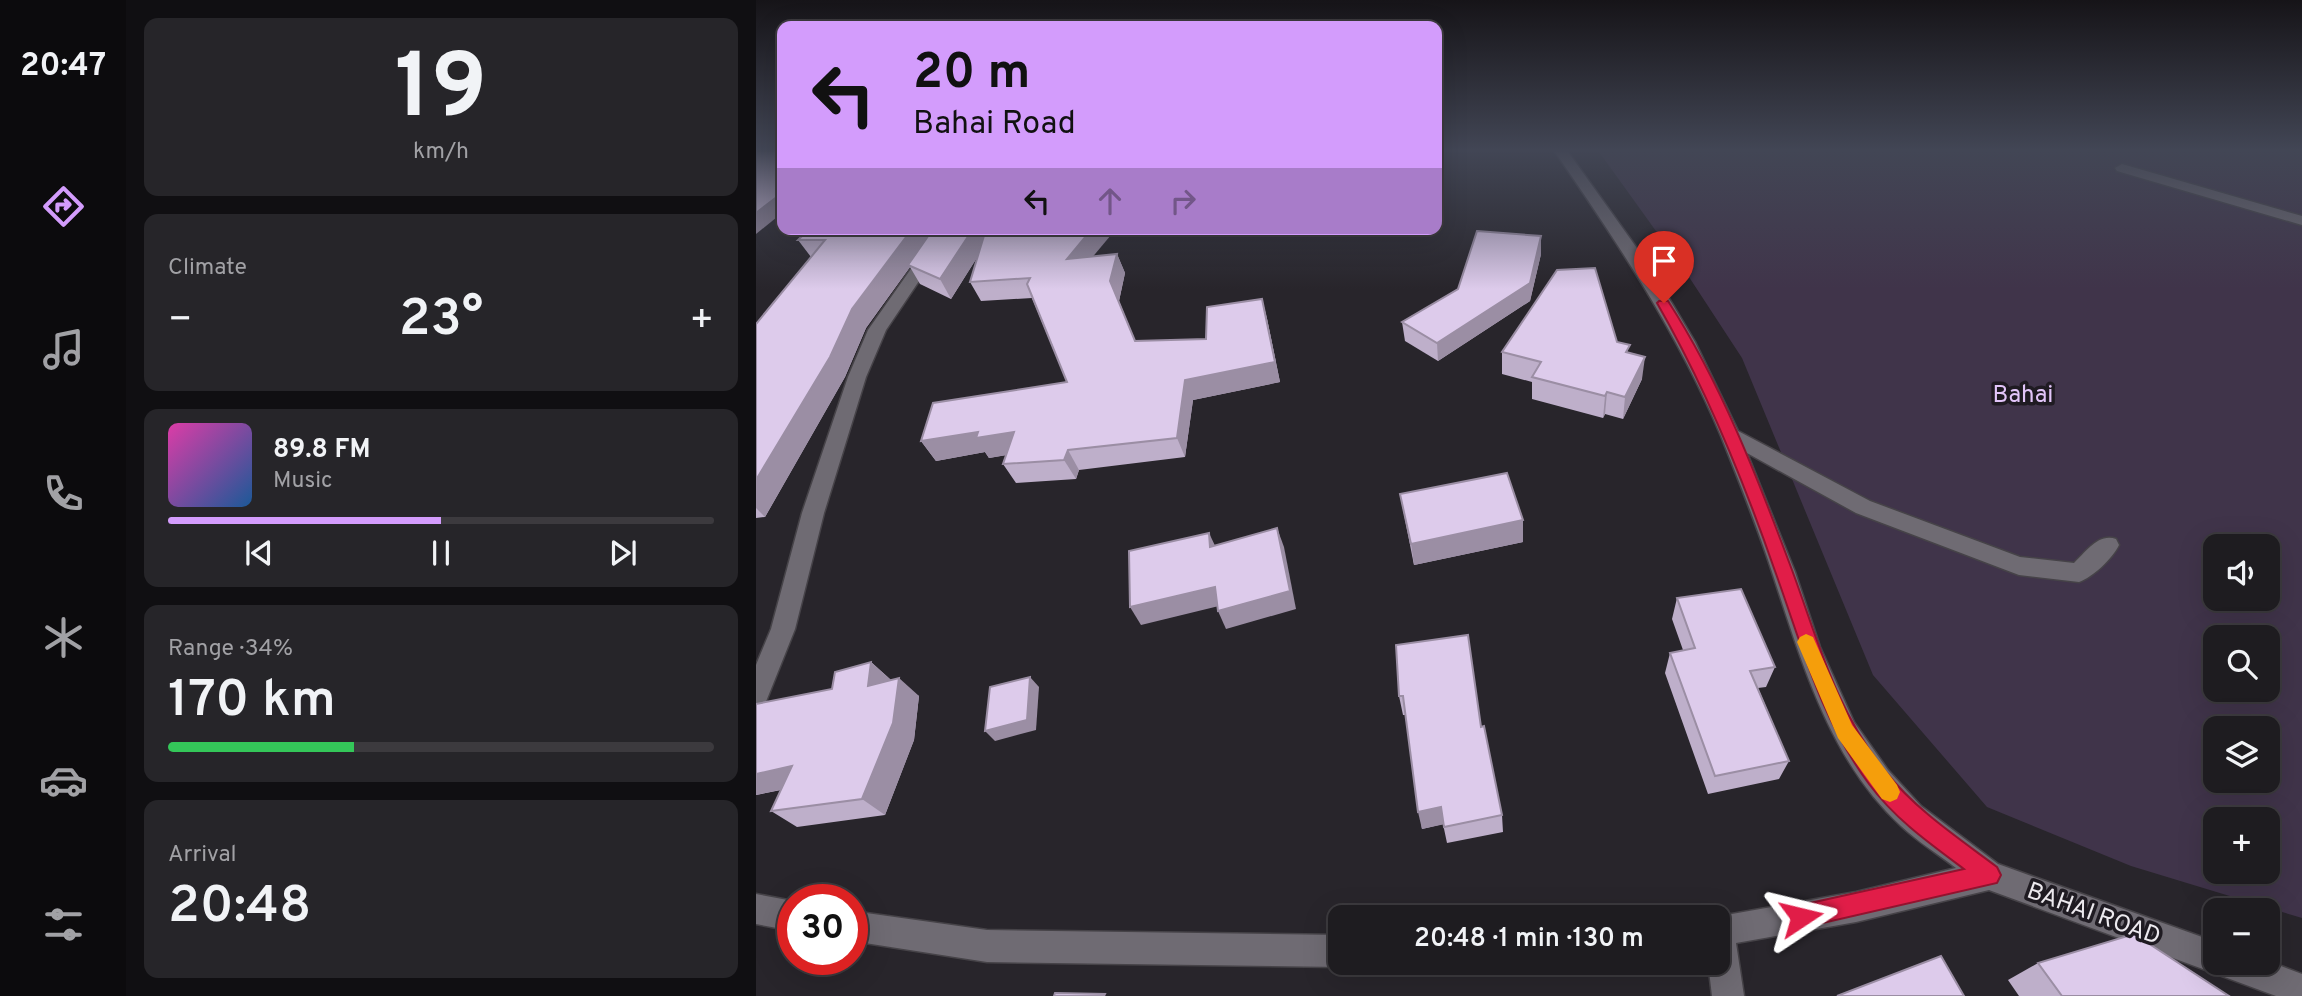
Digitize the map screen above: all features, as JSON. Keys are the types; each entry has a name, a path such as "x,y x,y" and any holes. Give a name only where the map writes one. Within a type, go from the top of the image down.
{"street":[{"name":"BAHAI ROAD","path":"1592,195 1641,265 1686,342 1730,435 1784,572 1808,647 1845,731 1878,779 1911,816 1989,875 2203,953"},
{"path":"2215,195 2302,221"},
{"path":"756,696 783,629 813,513 857,377 877,330 943,235"},
{"path":"1730,435 1863,507 2019,566 2079,573 2108,545"},
{"path":"1730,929 1856,907 1989,875"},
{"path":"756,909 777,913"},
{"path":"868,928 987,946 1328,951"},
{"path":"1725,975 1728,996"},
{"path":"2262,975 2302,990"}],"green space":[{"name":"Bahai","path":"1630,195 2302,195 2302,918 2280,911 2280,898 2236,898 2131,866 1987,807 1873,675 1742,358 1689,277"}],"building":[{"path":"756,195 777,195 777,197 756,213"},
{"path":"1477,231 1541,236 1530,283 1437,343 1402,322 1458,289"},
{"path":"803,235 908,235 852,309 830,357 756,480 756,324 825,240 798,240"},
{"path":"929,235 969,235 940,279 908,265"},
{"path":"984,235 1087,235 1067,259 1117,254 1110,281 1135,341 1206,339 1207,307 1262,299 1275,362 1185,380 1177,438 1068,450 1064,460 1003,464 1014,432 976,438 978,432 921,441 933,403 1067,382 1027,284 1030,278 970,282"},
{"path":"1595,268 1617,342 1630,345 1626,352 1645,357 1625,397 1607,392 1605,396 1532,377 1541,362 1502,352 1557,270"},
{"path":"1507,473 1523,520 1411,544 1400,494"},
{"path":"1277,528 1290,591 1218,611 1215,587 1130,607 1129,551 1209,533 1210,547"},
{"path":"1741,589 1775,667 1750,671 1789,761 1715,776 1670,653 1695,648 1677,598"},
{"path":"1468,635 1481,727 1484,726 1502,815 1444,827 1441,807 1418,812 1403,696 1399,696 1396,645"},
{"path":"871,662 868,686 899,678 893,723 862,799 771,811 792,766 756,774 756,704 832,689 835,672"},
{"path":"1030,677 1027,720 985,731 990,687"},
{"path":"2134,934 2229,996 2062,996 2038,963"},
{"path":"1941,956 1964,996 1837,996"},
{"path":"1055,993 1105,994 1054,996"}],"slow traffic":[{"path":"1806,642 1845,731 1890,792"}],"route":[{"path":"1664,303 1686,342 1730,435 1784,572 1808,647 1845,731 1878,779 1911,816 1989,875 1856,907 1801,917"}]}
